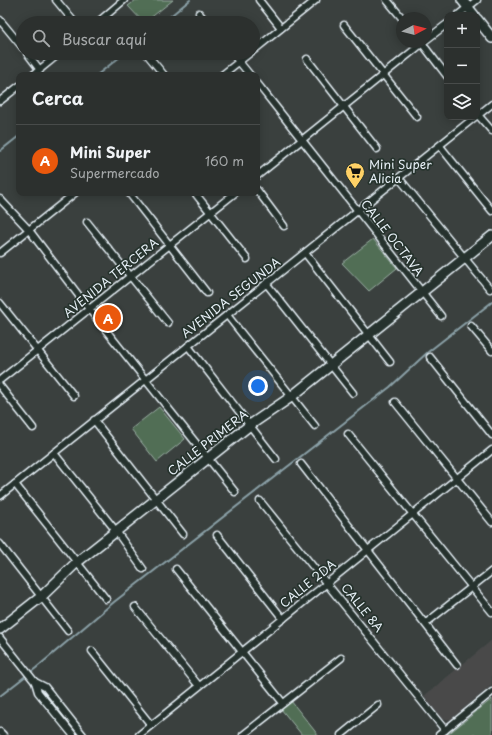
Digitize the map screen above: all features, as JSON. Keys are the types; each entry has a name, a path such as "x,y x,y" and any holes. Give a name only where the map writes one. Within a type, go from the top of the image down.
{"street":[{"path":"56,0 69,16"},
{"path":"105,16 124,0"},
{"path":"259,0 281,28"},
{"path":"260,45 316,0"},
{"path":"387,0 397,12"},
{"path":"472,12 465,4 477,0"},
{"path":"0,20 16,39"},
{"path":"480,23 492,38"},
{"path":"344,25 417,117"},
{"path":"432,35 444,26"},
{"path":"260,174 416,48"},
{"path":"427,48 444,72"},
{"path":"307,59 376,149"},
{"path":"32,60 40,70"},
{"path":"37,72 52,60"},
{"path":"152,60 162,72"},
{"path":"226,72 240,62 248,72"},
{"name":"CALLE OCTAVA","path":"260,87 303,139 357,211 441,316"},
{"path":"0,101 16,88"},
{"name":"AVENIDA SEGUNDA","path":"480,114 492,104"},
{"path":"480,119 492,131"},
{"name":"AVENIDA SEGUNDA","path":"0,496 472,120"},
{"path":"440,146 492,211"},
{"path":"400,178 490,289"},
{"path":"260,194 284,226"},
{"path":"0,253 70,196"},
{"path":"131,196 171,244 207,293"},
{"path":"198,196 247,259"},
{"name":"AVENIDA TERCERA","path":"0,380 231,196"},
{"path":"0,199 29,230 89,309 235,492"},
{"path":"87,222 168,322"},
{"name":"CALLE PRIMERA","path":"0,629 42,596 76,562 250,424 291,396 330,366 492,236"},
{"path":"305,253 370,334 390,362"},
{"path":"266,284 353,394"},
{"path":"0,303 74,396"},
{"path":"227,315 315,426"},
{"path":"471,326 492,351"},
{"path":"188,346 276,459"},
{"path":"430,357 492,435"},
{"path":"0,386 33,428"},
{"path":"395,402 492,522"},
{"path":"94,420 183,534"},
{"path":"348,434 471,588 492,612"},
{"name":"CALLE 2DA","path":"138,735 492,450"},
{"path":"54,453 116,531 143,569"},
{"path":"302,464 457,664"},
{"path":"15,484 106,599"},
{"name":"CALLE 8A","path":"260,501 328,583 445,730"},
{"path":"217,534 283,619"},
{"path":"0,544 68,631"},
{"path":"176,569 283,703"},
{"path":"426,623 492,571"},
{"path":"135,607 199,686"},
{"path":"1,641 34,680 45,687 83,735"},
{"path":"92,652 151,725"},
{"path":"242,735 341,658"},
{"path":"34,680 38,692 73,735"},
{"path":"439,735 492,692"},
{"path":"341,735 378,705"},
{"path":"63,723 69,718"},
{"path":"0,732 3,735"}],"shaded area":[{"path":"492,640 492,685 451,719 445,720 441,718 424,696"}],"green space":[{"path":"136,0 173,0 153,16 137,16 128,6"},
{"path":"373,239 397,268 369,291 342,263"},
{"path":"159,407 185,439 157,462 131,429"},
{"path":"492,699 492,735 447,735"},
{"path":"291,701 318,735 302,735 281,709"}],"waterway":[{"path":"171,16 190,0"},
{"path":"101,72 116,60"},
{"path":"0,151 16,138"},
{"path":"0,696 36,668 114,602 390,387 428,352 492,302"}],"place":[{"name":"Mini Super Alicia","path":"355,189"},
{"name":"Mini Super","path":"108,318"}]}
